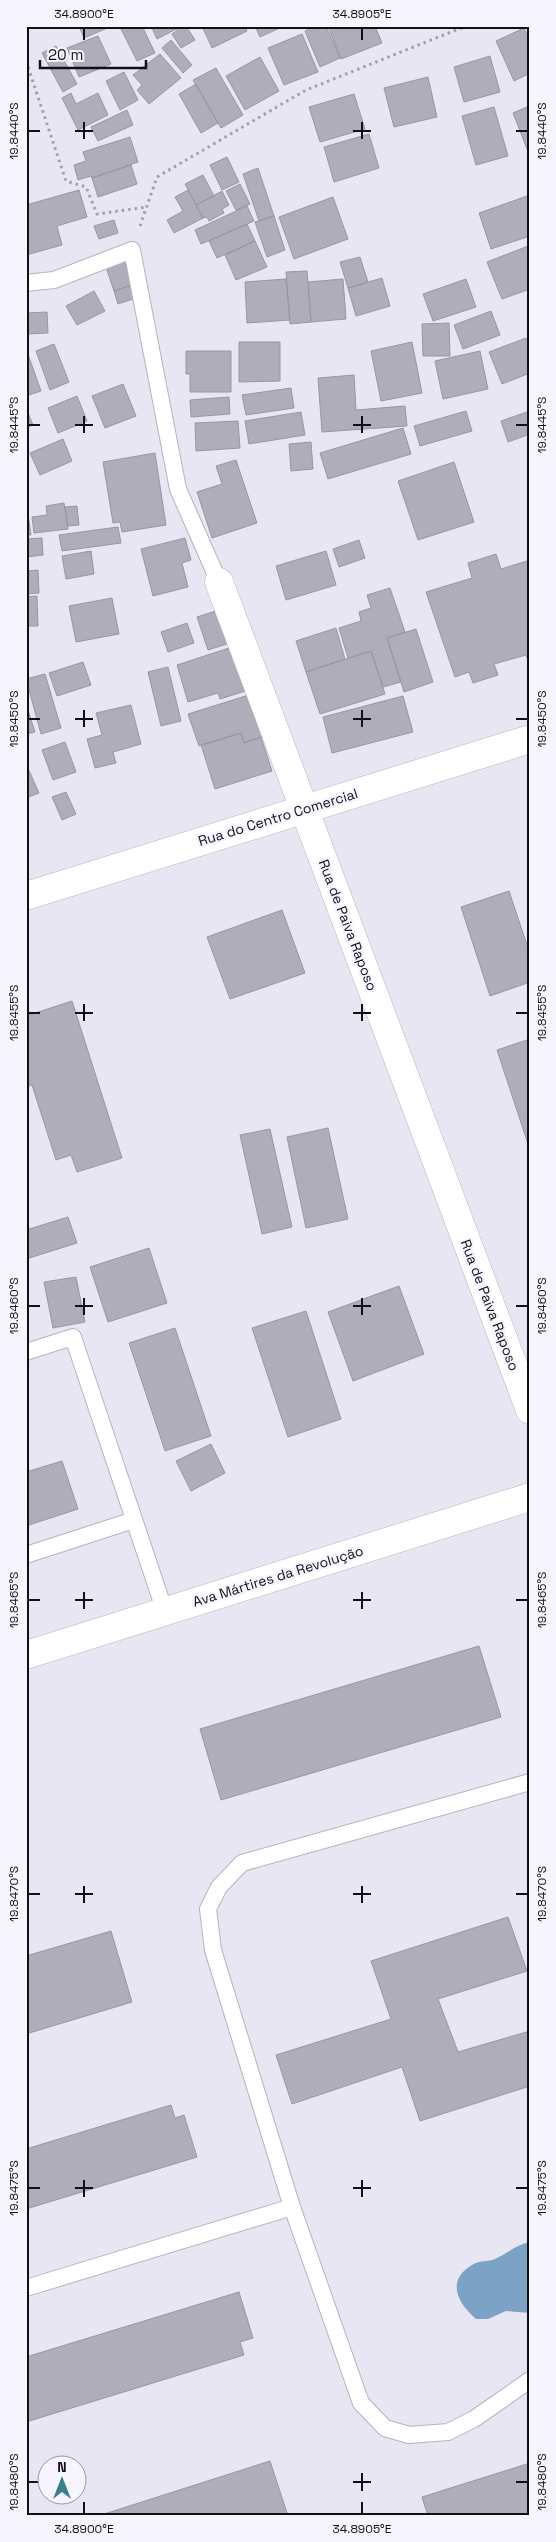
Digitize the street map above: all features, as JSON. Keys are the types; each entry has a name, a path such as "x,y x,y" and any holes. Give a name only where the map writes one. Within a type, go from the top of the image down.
{"street":[{"name":"Rua de Paiva Raposo","path":"218,582 530,1410"},
{"name":"Rua do Centro Comercial","path":"26,896 530,739"},
{"name":"Ava Mártires da Revolução","path":"26,1654 530,1497"}],"lane":[{"path":"26,283 54,280 132,250 178,489 218,582"},
{"path":"26,1352 73,1337 165,1612"},
{"path":"26,1555 134,1520"},
{"path":"530,1782 242,1863 218,1887 208,1909 213,1950 292,2206 362,2403 385,2428 409,2435 448,2432 474,2419 530,2380"},
{"path":"26,2288 292,2206"}],"path":[{"path":"132,250 157,177 306,90 466,26"},
{"path":"26,61 66,181 86,187 97,214 147,207"}],"water":[{"path":"530,2242 530,2313 506,2311 488,2319 476,2319 464,2306 457,2292 459,2278 464,2271 475,2263 495,2259"}],"building":[{"path":"79,26 112,26 84,38"},
{"path":"127,26 142,26 155,53 137,61 121,29"},
{"path":"151,26 182,26 157,39"},
{"path":"186,26 195,40 181,48 172,34"},
{"path":"202,26 245,26 247,31 212,48"},
{"path":"255,26 284,26 260,37"},
{"path":"317,26 326,26 340,58 320,67 305,31"},
{"path":"328,26 375,26 382,43 341,59"},
{"path":"524,28 530,40 530,73 514,81 496,41"},
{"path":"302,34 318,72 284,85 268,48"},
{"path":"98,36 111,64 79,77 67,48"},
{"path":"171,40 192,65 183,73 162,48"},
{"path":"56,46 77,84 63,92 42,53"},
{"path":"160,54 181,78 149,104 137,90 142,85 133,75"},
{"path":"490,56 500,92 464,102 454,67"},
{"path":"260,57 279,91 245,110 226,76"},
{"path":"216,68 243,115 221,128 193,80"},
{"path":"124,72 138,100 120,110 106,81"},
{"path":"428,77 437,117 394,127 384,88"},
{"path":"196,84 218,123 201,133 179,94"},
{"path":"71,93 76,104 98,93 108,115 78,130 62,98"},
{"path":"354,94 365,129 320,142 309,107"},
{"path":"529,106 530,153 529,154 513,113"},
{"path":"494,107 508,156 476,165 462,116"},
{"path":"127,110 133,125 98,141 91,127"},
{"path":"369,134 379,168 334,182 324,147"},
{"path":"130,137 138,162 92,178 91,176 78,180 74,165 86,161 83,152"},
{"path":"227,157 239,182 222,190 210,165"},
{"path":"131,165 137,184 98,197 92,178"},
{"path":"258,168 274,216 259,221 243,174"},
{"path":"203,175 214,196 196,205 185,184"},
{"path":"240,184 250,204 236,210 226,191"},
{"path":"79,190 87,217 57,226 62,245 26,255 26,205"},
{"path":"188,190 203,218 174,233 167,220 183,211 175,197"},
{"path":"222,191 229,205 222,209 224,213 209,221 207,217 203,218 196,205"},
{"path":"530,195 530,236 491,249 479,213"},
{"path":"333,197 348,239 294,259 279,217"},
{"path":"247,206 254,221 201,244 195,230"},
{"path":"274,216 285,250 267,257 255,222"},
{"path":"114,220 118,233 99,239 94,226"},
{"path":"247,224 255,241 217,258 209,241"},
{"path":"255,241 267,267 236,280 225,255"},
{"path":"528,246 530,289 502,299 487,262"},
{"path":"360,257 368,282 348,288 340,262"},
{"path":"124,261 132,285 114,291 106,267"},
{"path":"307,271 311,322 290,324 286,272"},
{"path":"382,278 390,306 356,316 348,288"},
{"path":"286,279 290,320 247,323 245,282"},
{"path":"343,279 346,319 311,322 308,282"},
{"path":"466,279 476,307 433,321 423,294"},
{"path":"132,285 136,298 118,304 114,291"},
{"path":"94,291 105,311 77,325 66,306"},
{"path":"491,311 500,335 463,349 454,325"},
{"path":"47,312 48,333 26,334 26,313"},
{"path":"449,323 450,356 423,356 422,324"},
{"path":"526,338 530,348 530,373 502,384 489,352"},
{"path":"239,342 280,342 280,381 239,382"},
{"path":"412,342 422,393 381,401 371,351"},
{"path":"54,344 69,382 50,390 36,351"},
{"path":"186,351 231,351 231,392 190,392 190,374 186,374"},
{"path":"480,351 488,389 443,399 435,361"},
{"path":"29,357 41,391 26,396 26,358"},
{"path":"354,375 356,410 405,406 407,426 322,432 318,378"},
{"path":"123,384 136,416 105,428 92,396"},
{"path":"291,388 294,408 246,415 242,395"},
{"path":"77,396 87,421 58,433 48,408"},
{"path":"229,397 230,414 191,417 190,400"},
{"path":"26,408 33,425 26,428"},
{"path":"466,411 472,431 420,446 414,426"},
{"path":"530,411 530,434 508,442 501,421"},
{"path":"301,412 305,435 249,444 245,421"},
{"path":"238,421 240,448 196,451 195,423"},
{"path":"403,428 411,454 328,479 320,453"},
{"path":"63,439 72,461 40,475 30,453"},
{"path":"311,442 313,469 291,471 289,444"},
{"path":"155,453 166,525 122,532 120,522 113,523 103,462"},
{"path":"236,460 257,523 212,538 197,492 222,484 216,466"},
{"path":"454,462 474,522 418,540 398,481"},
{"path":"26,500 31,535 26,535"},
{"path":"64,503 68,529 34,533 32,517 47,515 46,506"},
{"path":"77,506 79,525 68,526 65,507"},
{"path":"118,527 121,543 62,551 59,535"},
{"path":"42,538 43,555 26,557 26,539"},
{"path":"185,538 191,560 182,563 188,587 153,596 141,549"},
{"path":"359,540 365,558 339,567 333,549"},
{"path":"91,551 94,574 66,579 62,556"},
{"path":"326,551 336,585 286,600 276,566"},
{"path":"496,554 501,569 530,560 530,665 526,655 494,664 498,675 473,683 469,672 455,677 426,592 472,578 468,563"},
{"path":"38,570 39,593 26,594 26,571"},
{"path":"390,588 405,632 387,638 401,682 383,687 371,651 348,658 339,628 361,621 359,612 371,608 367,595"},
{"path":"37,596 38,626 26,626 26,597"},
{"path":"112,598 119,634 76,642 69,606"},
{"path":"219,610 230,643 208,650 197,617"},
{"path":"187,623 194,643 168,652 161,632"},
{"path":"336,628 345,659 306,672 296,641"},
{"path":"416,629 433,682 404,692 387,638"},
{"path":"238,645 252,689 220,699 218,693 188,702 177,665"},
{"path":"371,651 385,694 320,714 306,672"},
{"path":"83,662 91,685 57,696 49,673"},
{"path":"168,667 181,721 161,726 148,672"},
{"path":"45,674 61,728 41,734 26,679"},
{"path":"255,693 268,735 244,743 241,733 199,746 188,714"},
{"path":"403,696 413,732 332,753 323,717"},
{"path":"131,705 141,744 113,752 116,763 95,768 87,739 102,735 96,713"},
{"path":"26,708 35,732 26,734"},
{"path":"241,733 244,743 261,737 272,771 215,789 201,745"},
{"path":"65,742 76,772 53,780 42,750"},
{"path":"26,764 39,793 26,798"},
{"path":"66,792 76,814 62,820 52,797"},
{"path":"509,891 530,954 530,982 490,996 461,907"},
{"path":"282,910 305,973 230,999 207,937"},
{"path":"72,1001 122,1158 77,1172 71,1155 56,1160 32,1085 26,1087 26,1016"},
{"path":"530,1039 530,1150 497,1050"},
{"path":"328,1128 348,1219 306,1228 287,1137"},
{"path":"270,1129 292,1227 262,1234 240,1135"},
{"path":"68,1217 77,1243 26,1259 26,1230"},
{"path":"149,1248 167,1303 108,1322 90,1267"},
{"path":"76,1277 85,1322 53,1328 44,1282"},
{"path":"399,1286 424,1354 353,1381 328,1312"},
{"path":"306,1311 341,1419 288,1437 252,1328"},
{"path":"175,1328 211,1436 165,1451 129,1343"},
{"path":"211,1444 225,1473 191,1491 176,1461"},
{"path":"62,1461 78,1509 26,1526 26,1472"},
{"path":"479,1646 501,1717 221,1800 200,1729"},
{"path":"508,1917 527,1971 438,1999 458,2052 530,2031 530,2086 420,2121 402,2067 292,2104 276,2055 391,2019 371,1961"},
{"path":"111,1931 132,2002 26,2034 26,1956"},
{"path":"171,2105 175,2118 184,2115 197,2157 26,2209 26,2149"},
{"path":"239,2292 253,2338 240,2342 244,2355 26,2422 26,2357"},
{"path":"270,2461 288,2516 98,2516"},
{"path":"530,2463 530,2516 428,2516 422,2497"}]}
